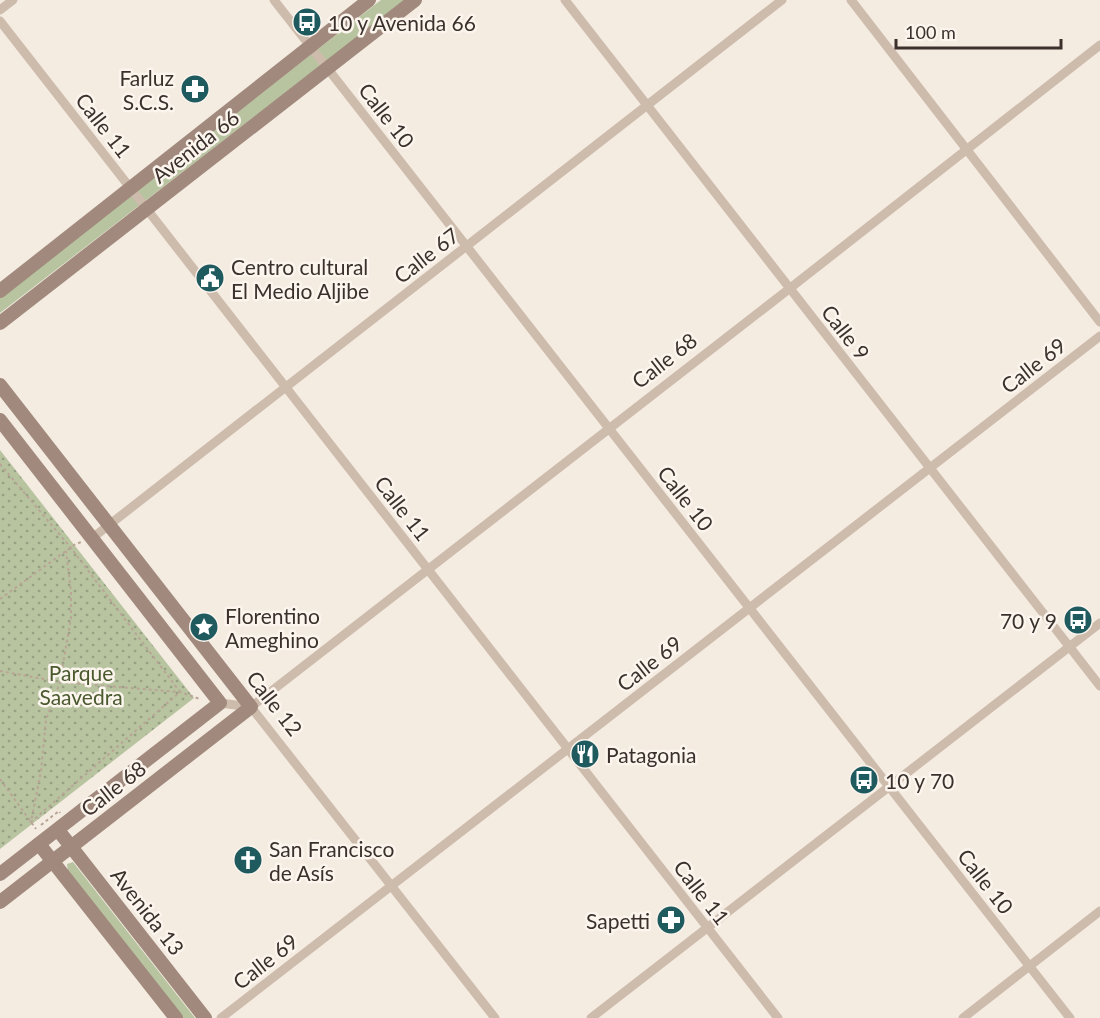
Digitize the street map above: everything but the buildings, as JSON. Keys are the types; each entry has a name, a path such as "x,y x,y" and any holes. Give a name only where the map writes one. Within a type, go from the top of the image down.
{"main road":[{"name":"Avenida 66","path":"0,291 369,0"},
{"name":"Avenida 66","path":"0,323 415,0"},
{"name":"Calle 12","path":"0,385 251,707"},
{"name":"Calle 12","path":"0,420 87,540 220,704"},
{"name":"Calle 68","path":"0,874 220,704"},
{"name":"Calle 68","path":"0,902 251,707"},
{"name":"Avenida 13","path":"58,830 205,1018"},
{"name":"Avenida 13","path":"39,844 176,1018"}],"street":[{"path":"0,10 13,0"},
{"name":"Calle 10","path":"274,0 1070,1018"},
{"name":"Calle 9","path":"565,0 1100,686"},
{"name":"Calle 67","path":"87,540 782,0"},
{"path":"851,0 1100,322"},
{"name":"Calle 11","path":"0,21 778,1018"},
{"name":"Calle 68","path":"251,707 1100,45"},
{"name":"Calle 69","path":"221,1018 1100,336"},
{"path":"591,1018 1100,623"},
{"path":"220,704 251,707"},
{"name":"Calle 12","path":"251,707 495,1018"},
{"path":"963,1018 1100,911"}],"path":[{"path":"0,464 71,548 180,692"},
{"path":"0,599 66,551 87,540"},
{"path":"31,822 41,771 46,720 60,682 71,618 71,591 66,551"},
{"path":"0,671 60,682 180,692 200,699"},
{"path":"31,822 180,692"},
{"path":"0,779 36,829"}],"green space":[{"path":"381,0 405,0 0,313 0,297"},
{"name":"Parque Saavedra","path":"0,450 194,698 0,849"},
{"path":"73,862 195,1018 182,1018 68,873 67,864"}],"place":[{"name":"10 y Avenida 66","path":"307,22"},
{"name":"Farluz S.C.S.","path":"195,89"},
{"name":"Centro cultural El Medio Aljibe","path":"210,278"},
{"name":"70 y 9","path":"1078,620"},
{"name":"Florentino Ameghino","path":"204,627"},
{"name":"Patagonia","path":"585,754"},
{"name":"10 y 70","path":"864,780"},
{"name":"San Francisco de Asís","path":"248,860"},
{"name":"Sapetti","path":"671,920"}]}
